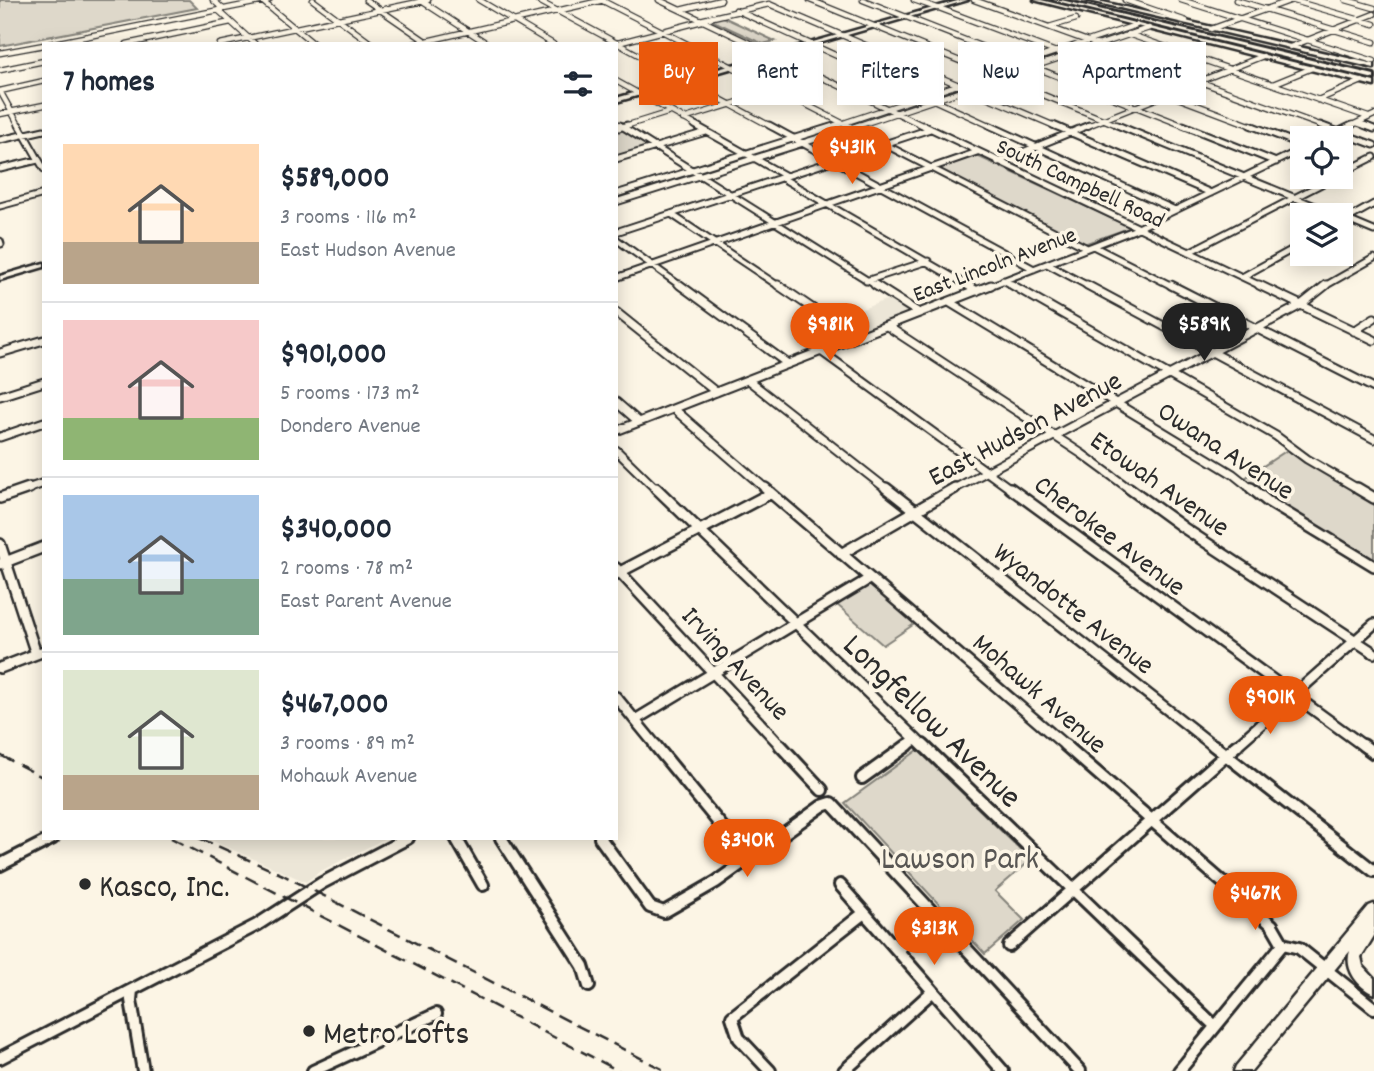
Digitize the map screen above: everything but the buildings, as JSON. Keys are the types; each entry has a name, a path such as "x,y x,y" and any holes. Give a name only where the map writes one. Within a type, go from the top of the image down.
{"highway":[{"path":"1072,0 1374,75"},
{"path":"1052,2 1265,54 1374,75"}],"main road":[{"path":"817,42 966,0"},
{"path":"1036,0 1265,54 1374,83"},
{"path":"1088,0 1290,47 1372,63"},
{"path":"718,71 731,67"},
{"path":"618,99 638,94"},
{"path":"0,278 42,266"},
{"path":"1241,1071 1374,911"},
{"path":"1374,925 1354,951 1353,962 1358,973 1374,987"}],"street":[{"path":"213,0 253,42"},
{"path":"56,42 269,0"},
{"path":"313,0 369,42"},
{"path":"366,0 428,42 602,0 731,67"},
{"path":"229,42 423,0 485,42"},
{"path":"479,0 550,42"},
{"path":"537,0 613,42"},
{"name":"South Campbell Road","path":"659,0 747,42"},
{"path":"680,10 721,0"},
{"path":"810,0 958,60"},
{"path":"863,0 971,42"},
{"path":"914,0 1057,52"},
{"path":"974,0 1088,41"},
{"path":"1129,0 1185,21"},
{"path":"1181,0 1372,63"},
{"path":"1236,0 1374,42"},
{"path":"1210,29 1292,0 1374,24"},
{"path":"1346,0 1374,8"},
{"path":"262,1 311,42"},
{"path":"618,42 733,9 766,3 958,85"},
{"path":"733,9 806,42"},
{"path":"1049,27 1091,14"},
{"path":"1290,47 1374,14"},
{"path":"136,42 231,22"},
{"path":"1044,56 1136,25"},
{"path":"1108,42 1149,28"},
{"path":"1119,31 1371,116"},
{"path":"88,36 92,42"},
{"path":"0,53 42,45"},
{"path":"618,45 639,56"},
{"path":"1206,79 1265,54"},
{"path":"0,70 42,61"},
{"path":"1273,85 1312,68"},
{"path":"1044,71 1276,162"},
{"name":"South Campbell Road","path":"823,78 1374,340"},
{"path":"1318,100 1362,80"},
{"path":"42,81 0,91 42,166"},
{"path":"618,82 977,290"},
{"path":"1206,85 1321,126"},
{"path":"1044,95 1306,203"},
{"path":"718,98 1034,269"},
{"path":"0,114 42,105"},
{"path":"683,119 730,105"},
{"path":"808,105 930,169 1374,387"},
{"path":"618,193 900,105"},
{"path":"618,201 923,105"},
{"path":"943,105 1175,210"},
{"path":"1007,105 1211,193"},
{"path":"998,162 1141,105"},
{"path":"1196,105 1290,142"},
{"path":"897,106 899,110 906,111"},
{"path":"618,126 670,112"},
{"path":"880,112 888,114 887,117"},
{"path":"1351,126 1371,116"},
{"path":"1357,123 1374,129"},
{"path":"618,126 919,313"},
{"path":"618,231 930,129"},
{"path":"0,140 42,130"},
{"path":"618,158 706,132"},
{"path":"1353,137 1374,145"},
{"path":"618,277 977,152"},
{"name":"East Lincoln Avenue","path":"618,430 1138,228 1290,154"},
{"path":"1353,168 1374,157"},
{"path":"0,169 38,160"},
{"path":"1189,252 1312,189"},
{"path":"0,205 42,194"},
{"path":"1353,213 1374,204"},
{"path":"671,214 856,338"},
{"path":"1353,223 1374,231"},
{"path":"618,240 788,364"},
{"path":"1242,277 1290,251"},
{"name":"East Hudson Avenue","path":"841,554 988,471 1301,305 1318,290 1374,258"},
{"path":"866,281 928,261"},
{"path":"1047,264 1374,439"},
{"path":"1003,281 1276,436 1307,459 1374,498"},
{"name":"Owana Avenue","path":"949,302 1233,474 1267,501 1374,566"},
{"path":"618,314 716,392"},
{"path":"1354,331 1374,318"},
{"name":"Etowah Avenue","path":"887,326 1055,436 1177,523 1374,653"},
{"path":"0,354 42,341"},
{"name":"Cherokee Avenue","path":"821,351 1374,753"},
{"name":"Wyandotte Avenue","path":"748,380 1374,871"},
{"path":"0,397 42,383"},
{"path":"618,404 639,422"},
{"name":"Mohawk Avenue","path":"674,409 1272,925 1283,944 1299,948 1374,1009"},
{"path":"0,437 42,423"},
{"name":"Longfellow Avenue","path":"618,452 1215,1026"},
{"path":"0,498 42,484"},
{"path":"618,571 771,493"},
{"path":"0,544 3,563 40,653 0,668"},
{"path":"3,563 42,548"},
{"name":"Irving Avenue","path":"618,572 822,790"},
{"path":"635,720 869,579"},
{"path":"1009,946 1374,624"},
{"path":"618,699 728,834"},
{"path":"862,778 916,739"},
{"path":"601,840 650,907 658,912 670,910 716,882 822,806 831,803 1080,1071"},
{"path":"0,865 49,840"},
{"path":"0,1058 257,925 330,878 404,840"},
{"path":"457,840 483,885"},
{"path":"502,840 583,967 589,986"},
{"path":"840,885 1003,1071"},
{"path":"770,1071 754,1057 732,1026 732,1017 864,913"},
{"path":"897,950 937,916"},
{"path":"1179,1071 1276,949 1283,944"},
{"path":"132,990 131,1000 143,1071"},
{"path":"844,1071 933,991"},
{"path":"313,1071 436,1014"}],"shaded area":[{"path":"891,298 912,311 854,333 834,320"},
{"path":"211,840 382,840 319,872 306,882"}],"green space":[{"path":"0,0 189,0 197,8 0,46"},
{"path":"721,16 775,41 759,42 709,19"},
{"path":"621,129 651,147 618,157 618,130"},
{"path":"975,155 1129,228 1084,244 937,169"},
{"path":"1289,449 1374,500 1374,562 1267,498 1245,478"},
{"path":"870,583 916,623 883,645 836,604"},
{"name":"Lawson Park","path":"918,750 1031,860 995,891 1024,920 985,954 845,803"}],"railway":[{"path":"0,755 42,777"},
{"path":"175,840 619,1071"},
{"path":"204,840 283,875 666,1071"}],"place":[{"name":"Kasco, Inc.","path":"85,884"},
{"name":"Metro Lofts","path":"309,1031"}]}
